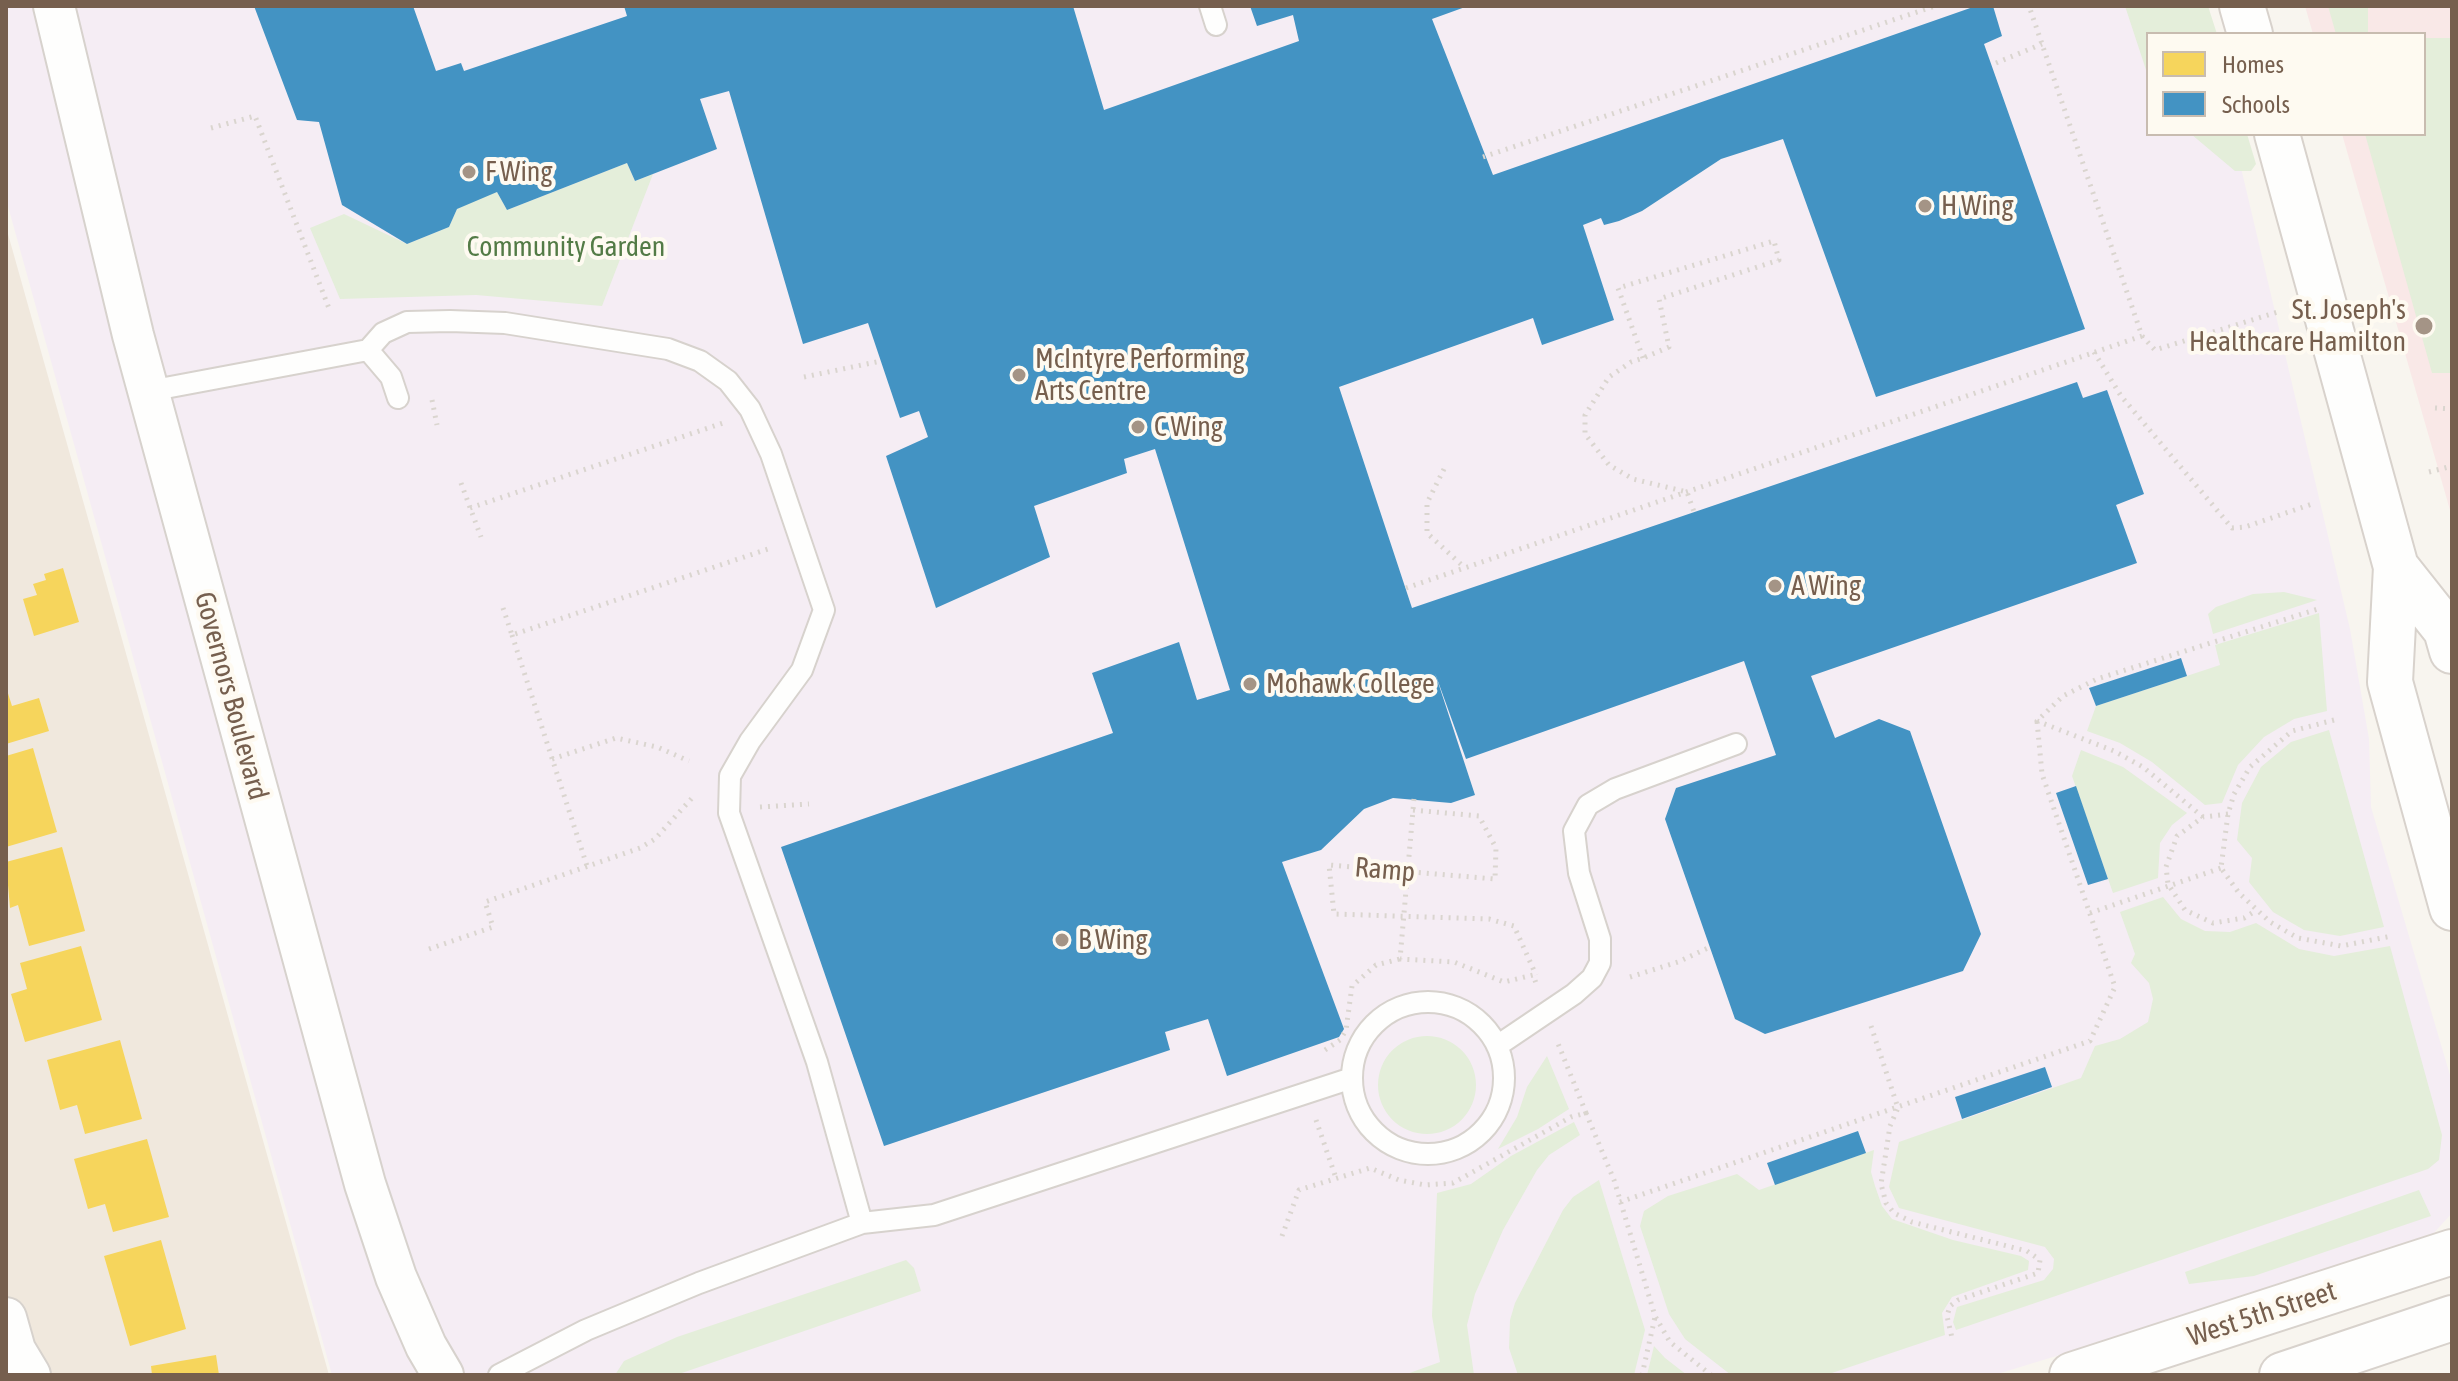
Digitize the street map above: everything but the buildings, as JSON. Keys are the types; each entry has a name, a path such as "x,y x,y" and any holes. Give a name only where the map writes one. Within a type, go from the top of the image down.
{"main road":[{"path":"2242,6 2249,32"},
{"path":"2278,136 2396,567 2390,682 2452,908"},
{"path":"2396,567 2446,630 2452,651"},
{"name":"West 5th Street","path":"2072,1375 2452,1252"},
{"path":"2282,1375 2452,1318"}],"street":[{"name":"Governors Boulevard","path":"54,6 78,115 149,391 365,1184 396,1277 426,1346 443,1375"},
{"path":"6,1318 15,1350 30,1375"}],"lane":[{"path":"149,391 368,350 383,333 407,322 505,323 668,349 700,361 728,381 750,409 771,454 824,610 802,670 750,741 730,776 729,813 817,1062 862,1223"},
{"path":"368,350 391,377 398,398"},
{"path":"1497,1046 1574,994 1592,978 1600,963 1600,939 1579,873 1574,831 1588,805 1615,789 1736,744"},
{"path":"1415,1003 1442,1003 1467,1012 1487,1030 1497,1046 1505,1079 1500,1105 1487,1128 1466,1145 1441,1154 1415,1154 1390,1144 1370,1127 1357,1104 1352,1078 1357,1052 1370,1029 1390,1012 1415,1003"},
{"path":"499,1375 586,1330 699,1283 862,1223 934,1215 1352,1078"}],"path":[{"path":"1483,157 1935,6"},
{"path":"2029,6 2142,336 2155,350 2321,298"},
{"path":"1996,63 2042,44"},
{"path":"211,128 255,116 330,311"},
{"path":"1643,358 1618,288 1774,241 1779,260 1659,299 1669,347 1609,377 1592,399 1585,415 1585,434 1609,465 1633,479 1687,492"},
{"path":"1406,588 2142,336"},
{"path":"2094,352 2121,396 2232,528 2245,527 2315,503"},
{"path":"804,377 881,361"},
{"path":"2435,408 2452,409"},
{"path":"470,508 724,423"},
{"path":"2429,472 2452,466"},
{"path":"1444,469 1427,503 1427,533 1465,568"},
{"path":"461,483 481,537"},
{"path":"1687,492 1694,512"},
{"path":"512,635 768,549"},
{"path":"503,608 587,866"},
{"path":"2037,721 2063,696 2097,679 2321,608"},
{"path":"2334,720 2292,731 2273,743 2250,767 2234,794 2228,814 2221,868 2257,910 2286,932 2318,944 2364,943 2392,936"},
{"path":"2037,721 2143,767 2203,817"},
{"path":"1620,1202 2090,1041 2115,987 2042,774 2037,721"},
{"path":"552,759 616,738 657,747 689,761"},
{"path":"429,949 493,927 485,902 655,839 692,798"},
{"path":"1402,948 1414,799"},
{"path":"759,807 809,804"},
{"name":"Ramp","path":"1413,810 1479,816 1496,848 1495,879 1329,865 1334,914 1489,919 1514,926 1533,975"},
{"path":"2228,814 2203,817 2188,824 2169,851 2166,867 2168,884 2185,910 2213,923 2228,923 2257,910"},
{"path":"2090,913 2221,868"},
{"path":"1871,1026 1898,1108 1890,1126 1881,1184 1886,1203 1894,1213 1912,1222 2027,1251 2040,1260 2038,1273 1958,1300 1950,1306 1947,1316 1952,1338"},
{"path":"1586,1113 1620,1202 1655,1316 1670,1342 1711,1375"},
{"path":"1282,1236 1299,1190 1370,1168 1399,1180 1425,1185 1453,1183 1493,1161"},
{"path":"1642,1375 1655,1316"}],"shaded area":[{"name":"Mohawk College","path":"6,6 2205,6 2152,32 2146,32 2146,136 2233,136 2350,629 2369,739 2371,807 2452,1082 2452,1213 2433,1234 2384,1256 1994,1375 332,1375 6,199"},
{"name":"St. Joseph's Healthcare Hamilton","path":"2305,6 2452,6 2452,517 2343,136 2426,136 2426,32 2312,32"},
{"path":"6,227 329,1375 6,1375"}],"green space":[{"path":"2125,6 2208,6 2216,32 2146,32 2146,70"},
{"path":"2328,6 2368,6 2368,32 2335,32"},
{"path":"2426,38 2452,38 2452,373 2432,373 2366,136 2426,136"},
{"path":"2193,136 2248,136 2256,164 2251,171 2235,171"},
{"name":"Community Garden","path":"627,163 635,181 653,174 602,306 476,295 340,299 310,228 344,214 407,244 449,227 457,209 482,196 497,192 507,210"},
{"path":"2284,592 2317,600 2213,634 2208,614 2216,607 2253,594"},
{"path":"2319,613 2327,711 2294,719 2264,737 2238,765 2222,803 2205,805 2152,762 2120,743 2087,731 2096,706 2220,665 2215,645"},
{"path":"2329,730 2384,927 2340,936 2304,930 2273,912 2249,882 2252,858 2237,840 2242,803 2261,767 2291,742"},
{"path":"2081,750 2123,767 2187,813 2172,825 2160,843 2158,878 2113,893 2072,776"},
{"path":"2163,897 2181,919 2205,931 2230,932 2256,923 2299,949 2334,956 2390,946 2442,1135 2439,1160 2428,1169 1956,1330 1953,1322 1957,1307 2044,1280 2053,1269 2054,1259 2045,1247 1899,1208 1889,1187 1899,1142 2081,1078 2095,1046 2120,1039 2148,1022 2153,999 2149,983 2131,963 2135,954 2120,912"},
{"path":"1427,1036 1446,1040 1461,1051 1472,1066 1476,1085 1472,1104 1461,1119 1446,1130 1427,1134 1408,1130 1393,1119 1382,1104 1378,1085 1382,1066 1393,1051 1408,1040"},
{"path":"1547,1056 1569,1109 1498,1149 1517,1117 1527,1087"},
{"path":"1574,1122 1580,1135 1549,1155 1537,1170 1503,1230 1475,1294 1467,1325 1474,1375 1404,1375 1440,1362 1432,1316 1437,1193 1471,1184 1511,1156"},
{"path":"1874,1150 1871,1172 1882,1206 1892,1219 1953,1240 2021,1256 2029,1261 2028,1270 1952,1297 1942,1313 1945,1335 1826,1375 1731,1375 1685,1339 1669,1314 1640,1226 1644,1211 1668,1196 1737,1174 1759,1190"},
{"path":"1599,1180 1645,1330 1634,1375 1518,1375 1509,1348 1510,1320 1515,1303 1563,1210 1573,1197"},
{"path":"2419,1190 2431,1216 2254,1276 2189,1284 2185,1272"},
{"path":"906,1260 914,1268 921,1291 676,1375 615,1375 624,1361 677,1337"},
{"path":"1654,1346 1665,1358 1687,1375 1647,1375"}],"place":[{"name":"F Wing","path":"469,172"},
{"name":"H Wing","path":"1925,206"},
{"name":"St. Joseph's Healthcare Hamilton","path":"2424,326"},
{"name":"McIntyre Performing Arts Centre","path":"1019,375"},
{"name":"C Wing","path":"1138,427"},
{"name":"A Wing","path":"1775,586"},
{"name":"Mohawk College","path":"1250,684"},
{"name":"B Wing","path":"1062,940"}]}
